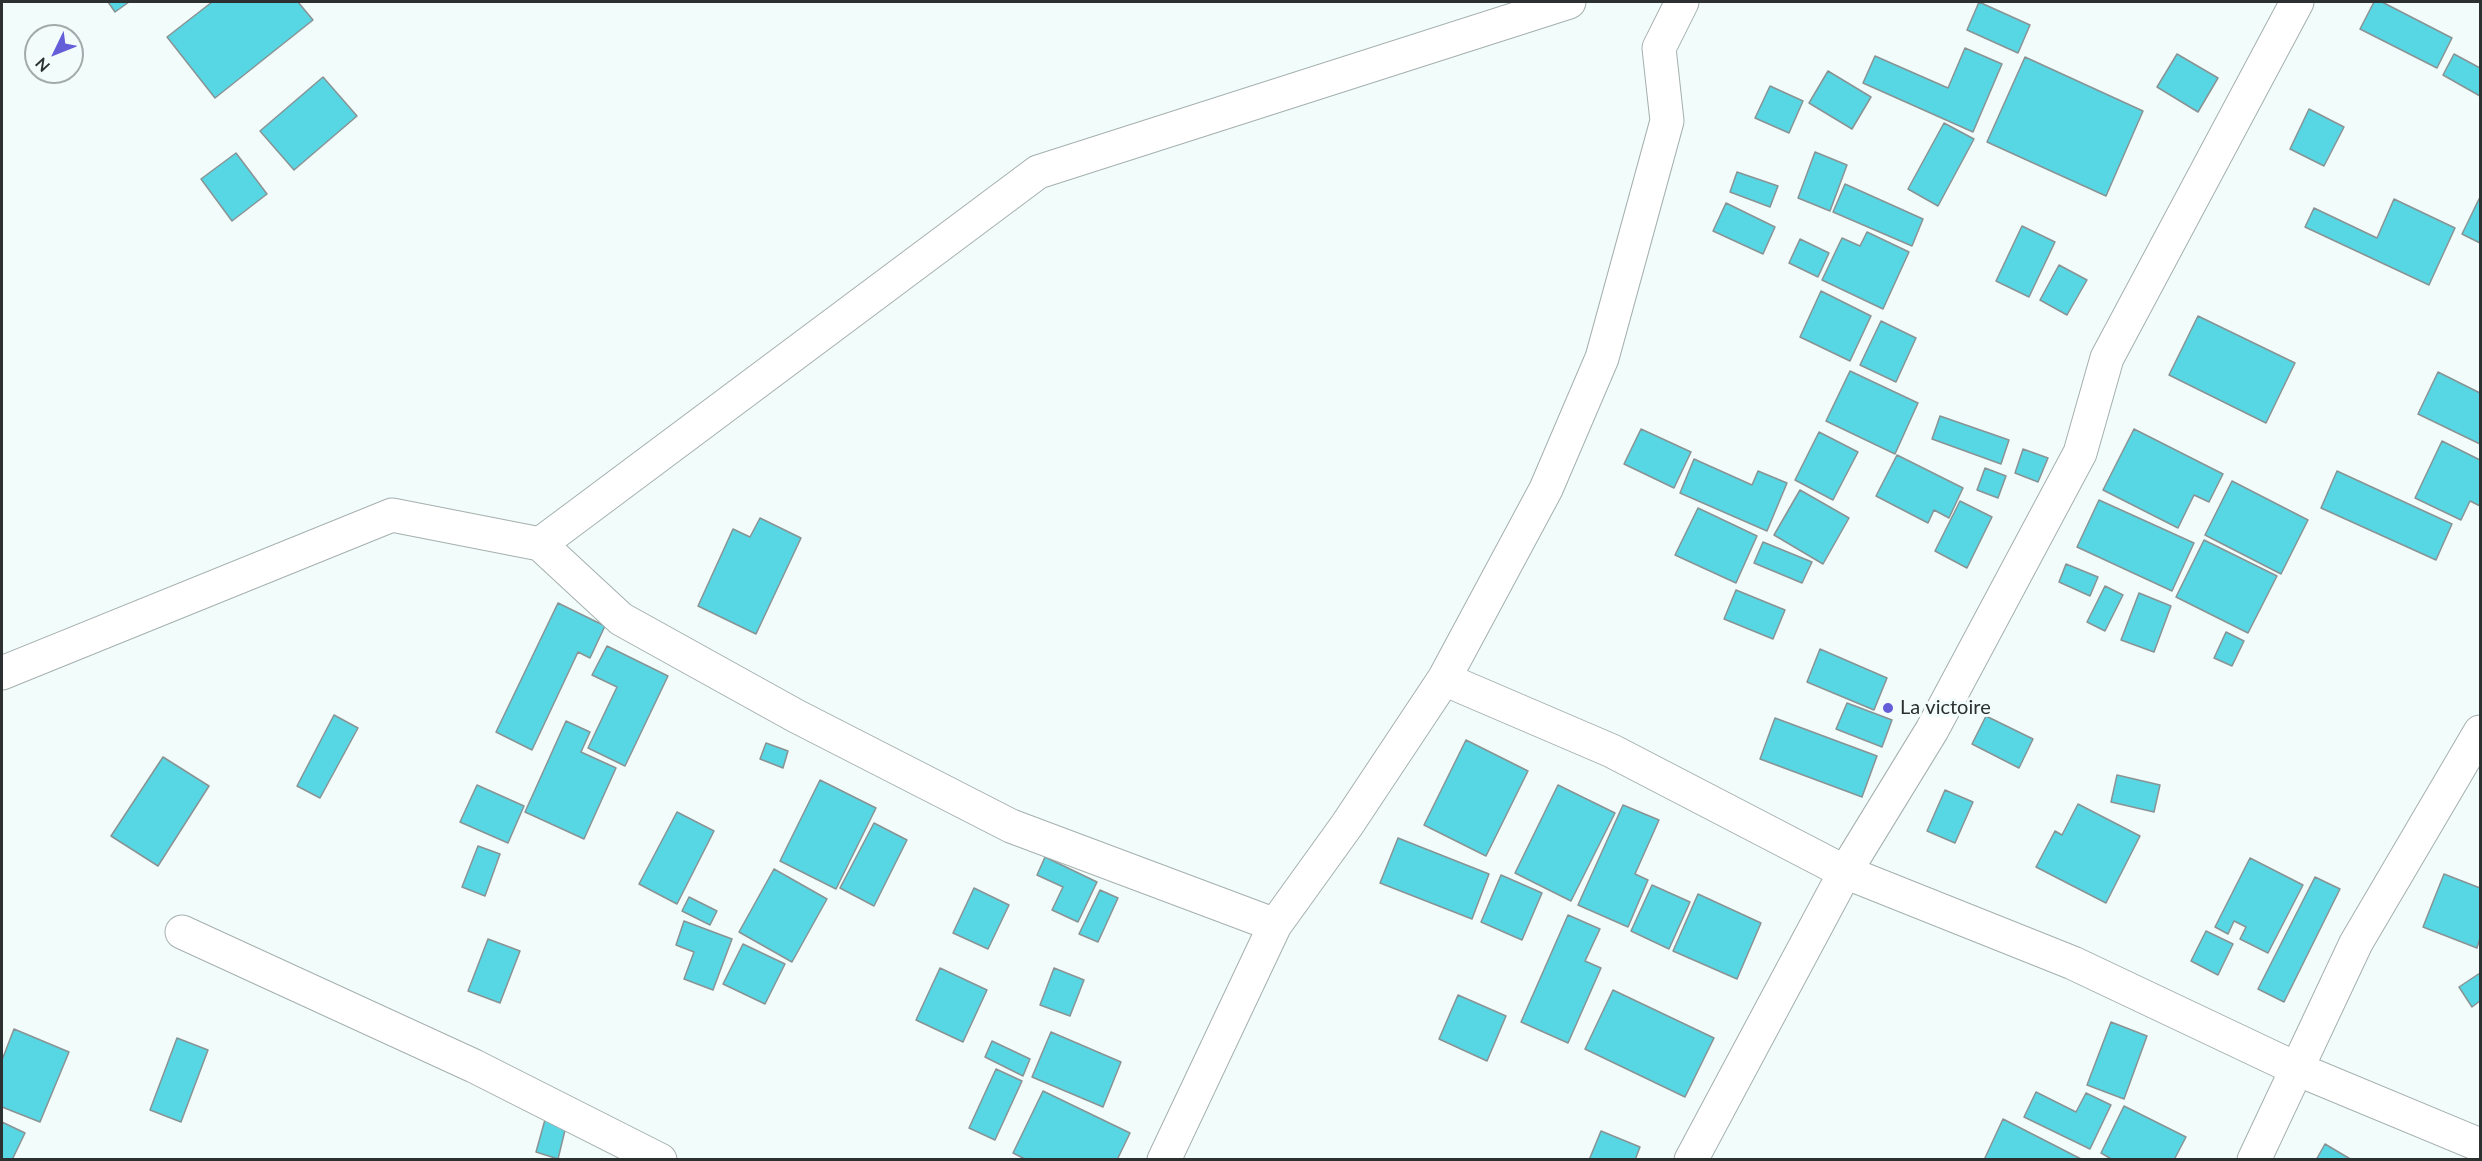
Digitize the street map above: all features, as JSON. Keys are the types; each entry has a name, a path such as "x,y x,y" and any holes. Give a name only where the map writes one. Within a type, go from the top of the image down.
{"street":[{"path":"1164,1160 1275,925 1347,825 1444,679 1546,489 1602,358 1667,121 1659,48 1682,2"},
{"path":"1691,1160 1845,872 1932,730 2080,453 2107,358 2297,2"},
{"path":"540,544 1038,172 1552,3"},
{"path":"2,673 392,515 540,544 621,619 795,716 1011,826 1275,925"},
{"path":"1444,679 1612,751 1845,872 2073,963 2297,1069 2481,1145"},
{"path":"2254,1160 2356,943 2481,732"},
{"path":"182,932 474,1066 660,1160"}],"building":[{"path":"108,2 129,2 115,12"},
{"path":"212,2 298,2 313,20 215,98 167,37"},
{"path":"1979,2 2030,25 2018,53 1967,30"},
{"path":"2374,2 2382,2 2452,38 2437,68 2360,29"},
{"path":"1965,48 2002,64 1973,132 1863,83 1875,56 1948,88"},
{"path":"2177,54 2218,78 2198,112 2157,87"},
{"path":"2454,54 2480,68 2480,96 2443,75"},
{"path":"2025,57 2143,111 2106,196 1987,142"},
{"path":"1828,71 1871,97 1852,129 1809,103"},
{"path":"323,77 357,116 294,170 260,131"},
{"path":"1770,86 1803,101 1789,133 1755,118"},
{"path":"2309,109 2344,127 2324,166 2290,149"},
{"path":"1944,123 1974,139 1938,206 1908,189"},
{"path":"1815,152 1847,165 1830,211 1798,198"},
{"path":"236,153 267,194 232,221 201,179"},
{"path":"1737,172 1778,186 1770,207 1730,192"},
{"path":"1845,184 1923,219 1912,246 1833,212"},
{"path":"2480,197 2480,243 2462,234"},
{"path":"2394,199 2455,228 2429,285 2305,227 2314,208 2377,238"},
{"path":"1726,203 1775,227 1763,254 1713,231"},
{"path":"2022,226 2055,242 2029,297 1996,281"},
{"path":"1867,232 1909,252 1883,309 1822,280 1842,238 1860,246"},
{"path":"1800,239 1829,253 1818,277 1789,263"},
{"path":"2059,265 2087,280 2067,315 2040,300"},
{"path":"1821,291 1871,316 1850,361 1800,337"},
{"path":"2198,316 2295,363 2266,423 2169,375"},
{"path":"1881,321 1916,338 1896,382 1860,365"},
{"path":"1850,371 1918,403 1895,454 1826,421"},
{"path":"2438,372 2480,393 2480,444 2418,414"},
{"path":"1940,416 2009,440 2001,464 1932,439"},
{"path":"1641,429 1691,452 1674,488 1624,464"},
{"path":"2134,429 2223,474 2209,502 2194,495 2178,528 2103,490"},
{"path":"1819,432 1858,452 1833,500 1795,480"},
{"path":"2442,441 2480,460 2480,506 2470,501 2461,520 2415,498"},
{"path":"2023,449 2048,458 2038,482 2015,473"},
{"path":"1897,455 1963,488 1949,518 1934,510 1928,523 1876,496"},
{"path":"1694,459 1752,485 1758,471 1787,483 1767,531 1680,493"},
{"path":"1985,468 2006,476 1998,498 1977,490"},
{"path":"2337,471 2452,524 2436,560 2321,508"},
{"path":"2232,481 2308,520 2281,574 2205,535"},
{"path":"1800,490 1849,518 1823,564 1774,535"},
{"path":"2099,500 2194,543 2172,591 2077,547"},
{"path":"1960,501 1992,517 1967,568 1935,551"},
{"path":"1698,508 1757,536 1736,583 1675,555"},
{"path":"760,518 801,538 756,634 698,606 733,529 750,537"},
{"path":"2204,540 2277,576 2248,633 2176,597"},
{"path":"1763,542 1812,562 1802,583 1754,563"},
{"path":"2066,564 2098,577 2090,596 2059,582"},
{"path":"2105,586 2123,595 2105,631 2087,622"},
{"path":"1736,590 1785,610 1773,639 1724,619"},
{"path":"2139,593 2171,606 2154,652 2121,640"},
{"path":"558,603 605,626 590,658 578,652 532,750 496,732"},
{"path":"2226,632 2244,641 2232,666 2214,658"},
{"path":"607,646 668,676 625,766 588,748 617,687 592,675"},
{"path":"1820,649 1887,678 1874,710 1807,682"},
{"path":"1847,703 1892,720 1882,747 1836,729"},
{"path":"334,715 358,728 320,798 297,786"},
{"path":"1986,716 2033,739 2019,768 1972,744"},
{"path":"1775,718 1877,756 1862,797 1760,759"},
{"path":"566,721 590,732 581,752 616,768 584,839 525,812"},
{"path":"1466,740 1528,771 1486,856 1424,825"},
{"path":"766,743 788,751 783,768 760,759"},
{"path":"163,757 209,786 158,866 111,836"},
{"path":"2117,775 2160,785 2154,812 2111,802"},
{"path":"820,780 876,808 836,889 780,861"},
{"path":"477,785 524,806 508,843 460,822"},
{"path":"1558,785 1615,813 1571,901 1515,873"},
{"path":"1945,790 1973,802 1955,843 1927,831"},
{"path":"2078,804 2140,836 2106,903 2036,867 2055,831 2062,835"},
{"path":"1623,805 1659,820 1635,874 1648,880 1628,927 1578,905"},
{"path":"677,812 714,831 677,904 639,884"},
{"path":"874,823 907,840 874,906 840,888"},
{"path":"1398,838 1489,874 1472,919 1380,883"},
{"path":"478,846 500,854 485,896 462,887"},
{"path":"1045,857 1097,882 1078,922 1052,910 1063,887 1037,875"},
{"path":"2250,858 2303,885 2268,953 2240,939 2246,927 2234,921 2228,934 2215,927"},
{"path":"774,869 827,899 792,962 739,932"},
{"path":"2444,874 2480,888 2480,938 2477,948 2423,927"},
{"path":"1501,875 1542,893 1522,940 1481,922"},
{"path":"2315,877 2340,889 2284,1002 2258,989"},
{"path":"1652,885 1690,902 1669,949 1631,931"},
{"path":"974,888 1009,905 988,949 953,933"},
{"path":"1100,890 1118,898 1098,942 1079,934"},
{"path":"1698,894 1761,923 1737,979 1673,951"},
{"path":"689,897 717,911 710,925 682,911"},
{"path":"1568,915 1600,929 1585,961 1601,968 1568,1043 1521,1022"},
{"path":"684,921 732,939 713,990 684,979 694,952 676,945"},
{"path":"2206,931 2233,944 2218,975 2191,961"},
{"path":"488,939 520,951 500,1003 468,991"},
{"path":"743,944 785,964 765,1004 723,984"},
{"path":"940,968 987,990 963,1042 916,1020"},
{"path":"1054,968 1084,980 1070,1016 1040,1005"},
{"path":"2480,973 2480,1001 2472,1007 2459,987"},
{"path":"1613,990 1714,1038 1685,1097 1585,1049"},
{"path":"1458,995 1506,1016 1487,1061 1439,1039"},
{"path":"2111,1022 2147,1036 2124,1099 2087,1085"},
{"path":"14,1029 69,1052 40,1122 2,1107 2,1060"},
{"path":"1051,1032 1121,1062 1103,1107 1032,1077"},
{"path":"177,1038 208,1050 181,1122 150,1110"},
{"path":"992,1041 1030,1059 1023,1076 985,1057"},
{"path":"996,1069 1022,1081 995,1140 969,1128"},
{"path":"1043,1091 1130,1133 1117,1160 1027,1160 1013,1153"},
{"path":"2036,1092 2076,1112 2086,1093 2111,1105 2090,1149 2024,1117"},
{"path":"2124,1106 2186,1137 2174,1160 2113,1160 2101,1153"},
{"path":"546,1116 567,1122 558,1159 536,1152"},
{"path":"2003,1119 2083,1160 1984,1160"},
{"path":"2,1122 25,1133 12,1160 2,1160"},
{"path":"1601,1131 1640,1147 1635,1160 1589,1160"},
{"path":"2325,1144 2352,1160 2316,1160"}],"place":[{"name":"La victoire","path":"1888,708"}]}
